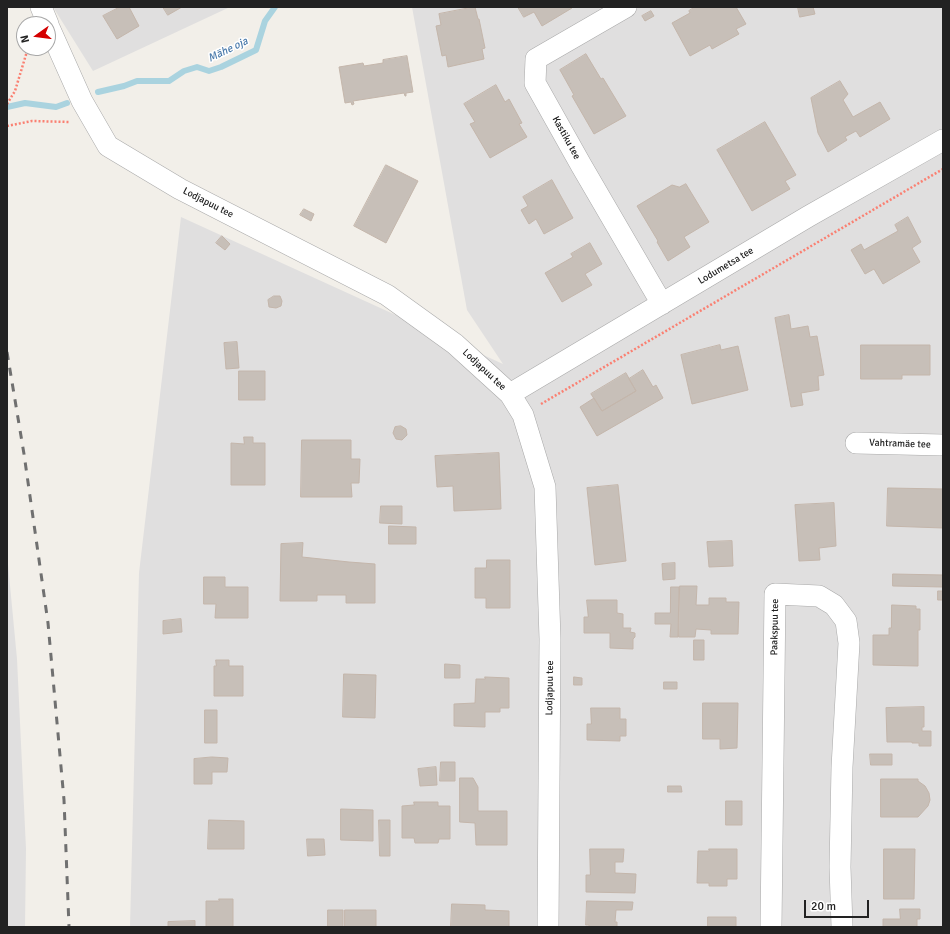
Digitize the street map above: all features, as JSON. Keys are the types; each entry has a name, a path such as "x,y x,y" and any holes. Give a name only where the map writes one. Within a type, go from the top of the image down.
{"street":[{"name":"Kastiku tee","path":"626,7 536,60 535,83 662,304"},
{"name":"Lodjapuu tee","path":"56,42 82,101 108,146 180,189 387,295 455,344 510,394 523,415 545,487 550,639 548,927"},
{"name":"Lodumetsa tee","path":"510,394 808,216 943,140"},
{"name":"Vahtramäe tee","path":"856,443 943,445"},
{"name":"Paakspuu tee","path":"771,927 775,594 819,596 834,605 846,621 850,644 842,767 840,867 842,927"}],"path":[{"path":"7,104 15,91 26,56"},
{"path":"7,126 32,121 65,123 82,121 89,113"},
{"path":"523,415 943,169"}],"shaded area":[{"path":"53,7 230,7 93,71"},
{"path":"412,7 943,7 943,927 130,927 139,573 181,217 503,364 467,310"},
{"path":"7,554 17,659 26,849 25,927 7,927"}],"building":[{"path":"120,7 129,7 139,26 117,39 103,16"},
{"path":"163,7 182,7 168,15"},
{"path":"475,7 485,48 482,49 484,59 448,67 446,55 442,56 436,26 441,25 439,14"},
{"path":"518,7 572,8 542,26 534,12 524,17"},
{"path":"695,7 736,7 746,24 736,29 739,34 712,49 710,45 690,56 672,23 690,13 689,11"},
{"path":"798,7 813,7 815,14 800,17"},
{"path":"651,11 654,16 645,21 642,16"},
{"path":"586,54 601,79 603,78 626,116 594,134 572,96 574,95 560,70"},
{"path":"407,56 413,92 406,93 406,96 404,93 353,101 354,104 352,105 351,102 345,103 339,67 363,63 364,66 383,63 383,60"},
{"path":"840,81 848,94 843,100 853,117 880,102 890,119 860,137 856,131 845,137 847,140 828,152 818,133 811,98"},
{"path":"496,85 505,102 509,99 522,123 519,124 527,137 490,158 470,124 475,122 464,104"},
{"path":"765,122 796,175 785,181 790,189 752,211 717,150"},
{"path":"386,165 418,181 386,243 354,226"},
{"path":"552,180 573,218 544,234 536,219 529,224 521,210 528,206 523,197"},
{"path":"686,184 709,222 684,237 690,247 668,261 637,206 672,185 679,187"},
{"path":"304,209 314,214 311,221 300,215"},
{"path":"908,217 921,242 912,248 920,262 883,284 874,269 865,274 851,250 861,244 864,250 898,231 895,225"},
{"path":"222,236 230,244 225,250 216,243"},
{"path":"590,243 602,264 585,274 592,285 562,302 545,273 573,257 571,254"},
{"path":"274,296 280,296 282,301 281,306 276,308 269,307 268,300"},
{"path":"789,315 791,329 808,326 810,337 817,336 824,375 818,376 819,390 801,393 803,405 791,407 775,318"},
{"path":"237,342 239,368 226,369 224,343"},
{"path":"720,345 721,350 738,346 748,390 692,404 681,355"},
{"path":"861,345 930,345 930,375 902,375 902,379 861,379"},
{"path":"643,370 653,387 656,385 663,398 597,436 580,407 594,398 602,411 636,391 629,379"},
{"path":"239,371 265,371 265,400 239,400"},
{"path":"626,373 636,391 602,411 591,394"},
{"path":"401,426 406,429 407,435 402,440 396,439 393,433 395,427"},
{"path":"244,437 253,437 253,443 265,443 265,485 231,485 231,443 244,444"},
{"path":"302,440 351,440 351,459 360,459 359,483 351,483 352,497 301,497"},
{"path":"499,453 501,509 454,511 453,486 437,487 435,456"},
{"path":"618,485 626,561 595,565 587,488"},
{"path":"888,488 943,489 943,528 887,526"},
{"path":"834,503 836,546 819,548 820,560 799,561 795,505"},
{"path":"381,506 402,506 402,524 380,523"},
{"path":"389,526 416,527 416,544 389,544"},
{"path":"732,541 733,566 709,567 707,542"},
{"path":"303,543 302,557 375,564 375,603 346,603 346,595 317,595 317,601 280,601 281,544"},
{"path":"487,560 510,560 510,608 486,608 486,598 475,598 475,568 486,568"},
{"path":"675,563 675,579 663,580 662,564"},
{"path":"893,574 943,575 943,587 893,586"},
{"path":"204,577 225,577 225,587 248,587 248,618 215,618 216,604 204,604"},
{"path":"680,586 697,586 696,605 709,605 709,598 726,598 726,602 739,602 738,634 711,634 711,630 696,629 695,637 679,637"},
{"path":"671,587 679,587 678,637 670,637 671,624 655,624 655,613 670,613"},
{"path":"938,591 943,591 943,600 938,600"},
{"path":"587,600 617,600 617,613 623,614 623,628 631,628 630,632 635,633 635,637 633,639 633,649 610,648 610,633 584,633 584,617 588,617"},
{"path":"892,605 916,606 916,609 920,609 920,630 918,630 918,666 873,665 873,635 889,635 889,628 891,628"},
{"path":"181,619 182,632 163,634 163,621"},
{"path":"694,640 704,640 704,660 694,660"},
{"path":"216,660 229,660 229,666 243,666 243,696 214,696 214,666 216,666"},
{"path":"445,664 460,665 460,678 445,678"},
{"path":"344,674 376,675 375,718 343,717"},
{"path":"485,677 509,678 509,708 500,708 500,712 485,712 485,727 454,726 454,704 475,703 476,679 485,679"},
{"path":"574,677 582,678 582,685 574,685"},
{"path":"664,682 677,682 677,689 664,689"},
{"path":"703,703 738,703 737,748 720,749 720,739 703,739"},
{"path":"924,707 924,727 922,727 922,731 931,731 931,746 919,746 919,743 912,742 887,742 886,708"},
{"path":"591,708 620,708 620,719 626,719 626,736 620,736 620,741 587,740 587,724 591,724"},
{"path":"205,710 217,710 217,743 205,743"},
{"path":"870,754 892,754 892,765 871,765"},
{"path":"212,757 228,758 227,772 212,772 212,784 194,784 194,759"},
{"path":"441,762 455,762 455,781 440,781"},
{"path":"436,767 437,785 420,786 418,769"},
{"path":"460,778 473,778 478,787 478,811 507,811 507,845 476,845 475,823 460,822"},
{"path":"881,779 918,779 918,781 925,786 929,793 930,800 928,806 918,817 881,817"},
{"path":"668,786 681,786 682,792 668,792"},
{"path":"726,801 742,801 742,825 726,825"},
{"path":"414,802 438,802 438,806 450,806 450,839 439,839 438,843 415,843 414,838 402,838 402,806 414,805"},
{"path":"341,809 373,810 373,841 341,840"},
{"path":"209,820 244,821 244,849 208,849"},
{"path":"379,820 390,820 390,856 380,856"},
{"path":"307,839 324,839 325,855 308,856"},
{"path":"590,849 624,849 623,862 615,862 615,873 636,874 635,893 586,892 586,875 590,875"},
{"path":"709,849 737,849 737,879 727,879 727,886 709,886 709,883 697,883 698,851 709,851"},
{"path":"884,849 915,849 914,899 884,899"},
{"path":"219,899 233,899 233,927 206,927 206,901 219,901"},
{"path":"587,901 633,902 632,910 616,910 615,922 617,922 617,927 589,927 589,925 586,925"},
{"path":"452,904 485,905 485,910 509,911 509,927 451,927"},
{"path":"900,909 920,909 920,919 917,919 917,927 883,927 883,919 900,919"},
{"path":"328,910 343,910 343,927 328,927"},
{"path":"345,910 376,910 376,927 345,927"},
{"path":"708,917 736,917 736,927 708,927"},
{"path":"195,921 195,927 168,927 168,922"}],"waterway":[{"name":"Mähe oja","path":"98,92 124,86 137,81 169,81 184,71 197,67 209,71 221,67 256,50 265,21 275,7"},
{"name":"Mähe oja","path":"7,107 25,103 56,107 67,103"}],"railway":[{"path":"7,352 24,454 48,623 64,800 69,927"}]}
